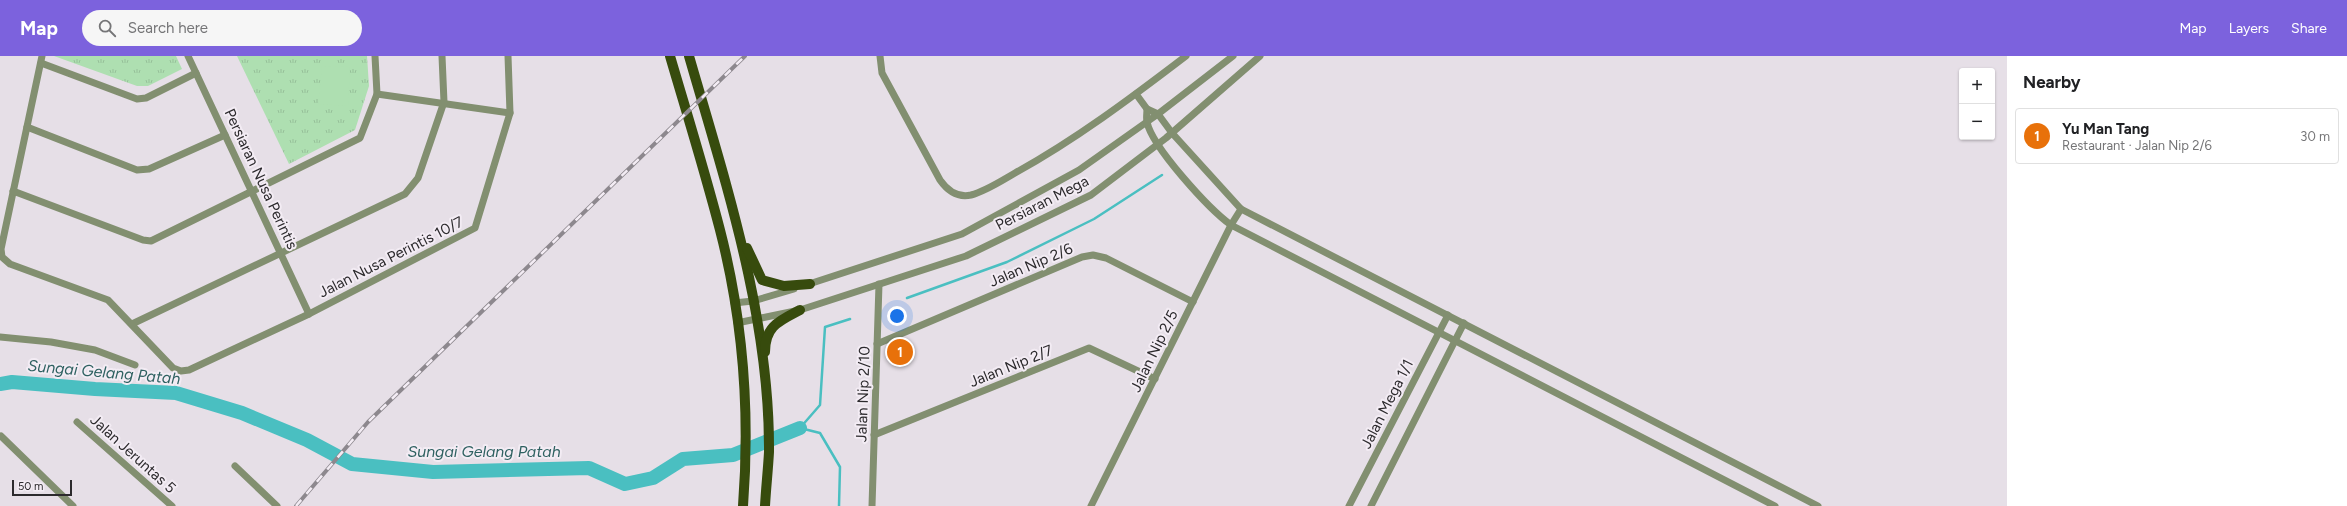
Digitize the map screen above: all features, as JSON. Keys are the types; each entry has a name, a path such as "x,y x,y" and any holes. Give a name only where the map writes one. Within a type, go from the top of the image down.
{"main road":[{"path":"670,56 721,231 734,303 744,381 747,459 743,506"},
{"path":"689,56 738,227 753,301 765,379 769,452 765,506"},
{"path":"738,227 755,268 762,280 784,286 810,284"},
{"path":"765,379 767,336 779,321 800,310"}],"street":[{"name":"Persiaran Nusa Perintis","path":"188,56 309,314"},
{"path":"13,190 143,240 151,241 360,138 377,94 375,56"},
{"path":"132,324 280,252 405,194 418,178 444,102 442,56"},
{"name":"Jalan Nusa Perintis 10/7","path":"0,249 2,257 10,264 108,300 173,368 181,371 189,370 309,314 475,228 510,113 508,56"},
{"path":"880,56 882,73 940,180 952,193 960,195 970,195 984,190 1036,162 1136,94 1186,56"},
{"name":"Persiaran Mega","path":"734,303 753,301 810,284 962,234 1079,170 1158,114 1233,56"},
{"name":"Persiaran Mega","path":"737,323 800,310 966,256 1091,195 1172,133 1260,56"},
{"path":"0,249 41,59 137,99 146,98 196,73"},
{"path":"377,94 444,102 510,113"},
{"path":"1136,94 1147,109 1158,114 1172,133 1241,209 1818,506"},
{"path":"1147,109 1147,122 1158,144 1214,212 1230,225 1775,506"},
{"path":"27,127 137,170 149,169 225,135"},
{"name":"Jalan Nip 2/5","path":"1091,506 1230,225 1241,209"},
{"name":"Jalan Nip 2/6","path":"877,344 1082,257 1093,255 1106,258 1193,302"},
{"name":"Jalan Nip 2/10","path":"872,506 879,284"},
{"name":"Jalan Mega 1/1","path":"1349,506 1448,315"},
{"path":"1371,506 1464,323"},
{"path":"0,337 50,342 95,350 135,365"},
{"name":"Jalan Nip 2/7","path":"874,435 1089,348 1155,379"},
{"name":"Jalan Jeruntas 5","path":"77,422 172,506"},
{"path":"1,436 73,506"},
{"path":"235,466 277,506"}],"green space":[{"path":"54,56 176,56 182,69 148,86 137,86"},
{"path":"237,56 367,56 369,86 355,130 289,164"},
{"path":"322,66 350,67 348,106 318,104"}],"waterway":[{"path":"907,298 1007,262 1094,219 1162,175"},
{"path":"839,506 840,467 820,433 800,428 820,405 825,327 850,319"},
{"name":"Sungai Gelang Patah","path":"0,384 12,382 95,389 176,393 242,413 307,440 352,464 433,472 589,468 625,484 653,478 683,459 733,455 800,428"}],"railway":[{"path":"296,506 368,422 745,56"}],"place":[{"name":"Yu Man Tang","path":"900,352"}]}
